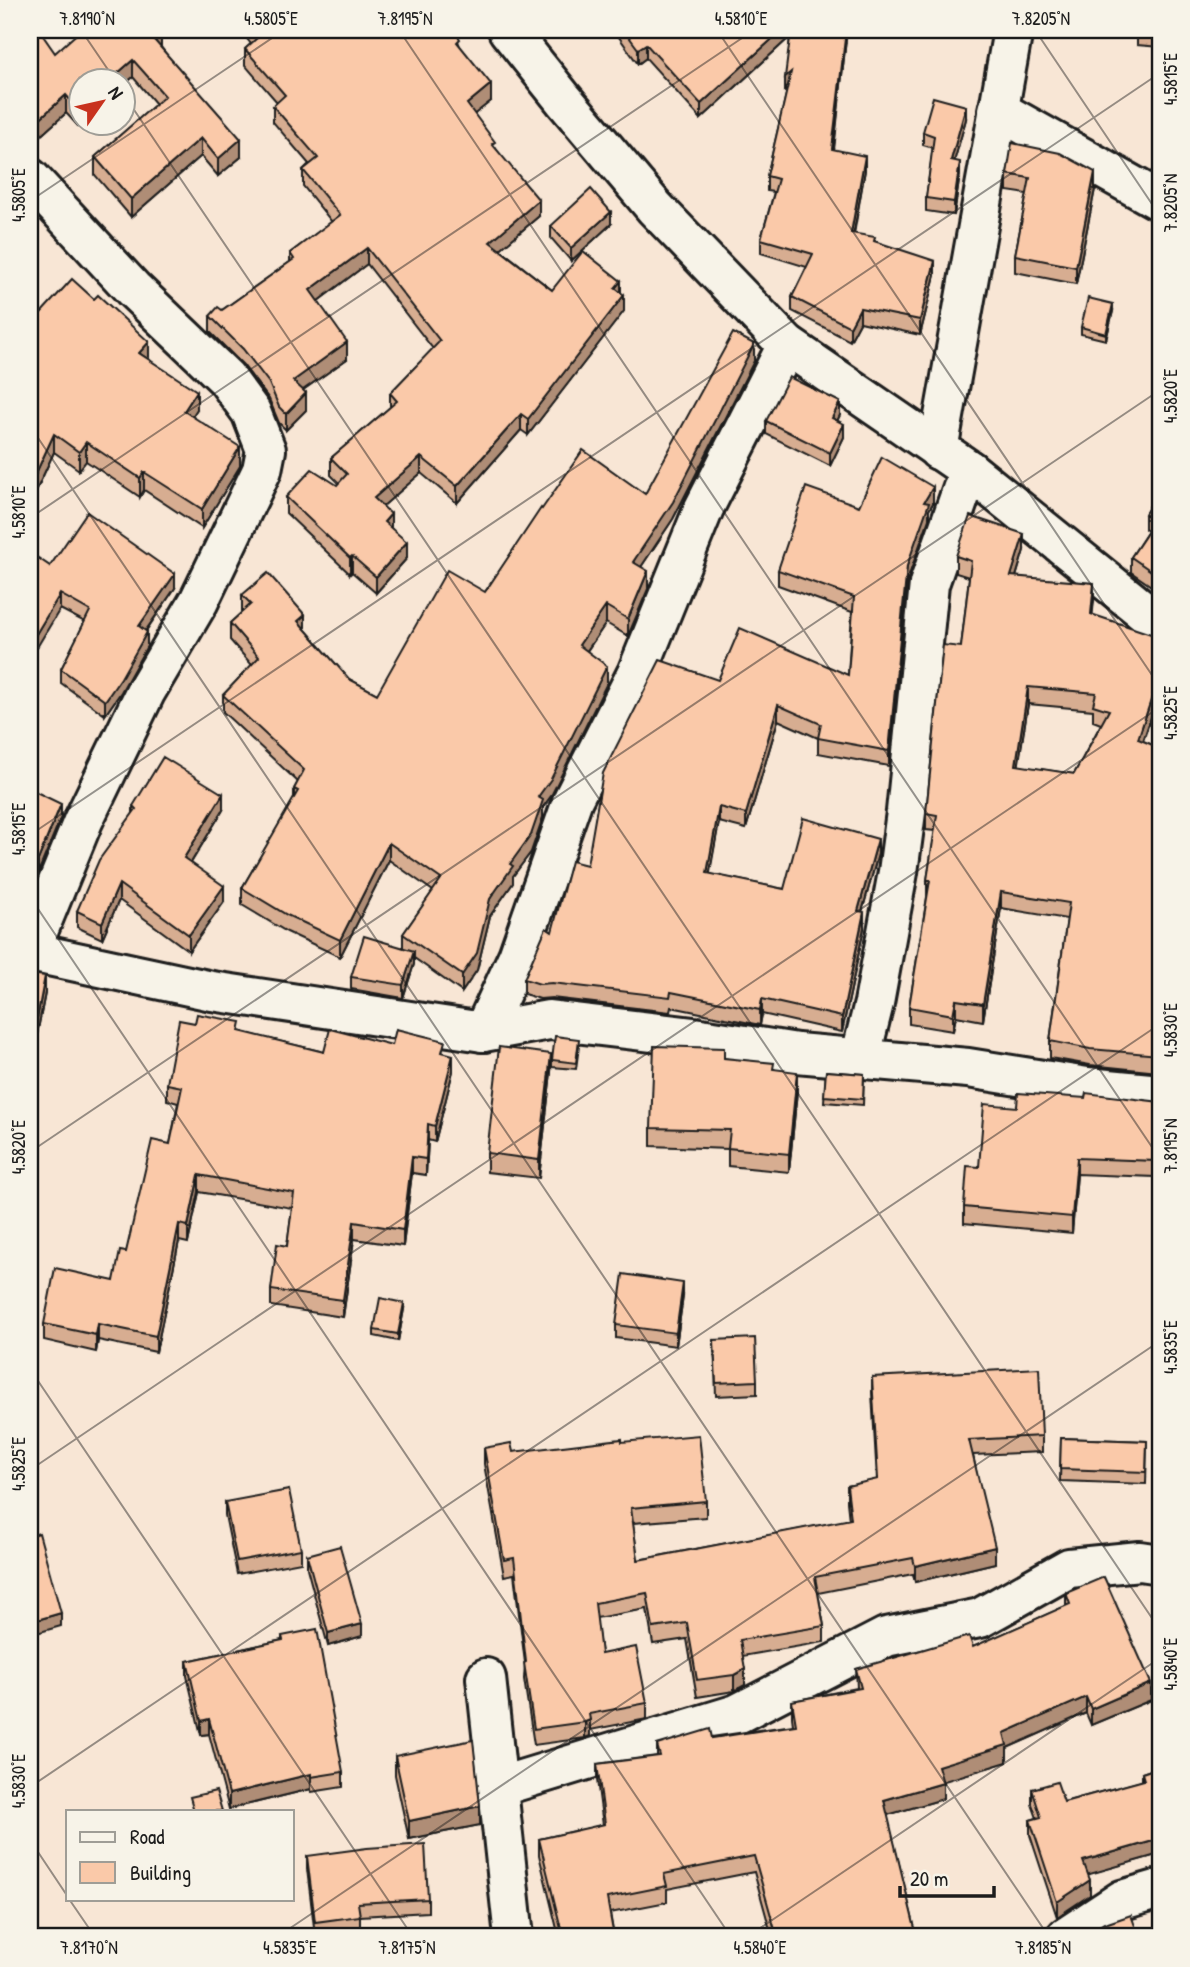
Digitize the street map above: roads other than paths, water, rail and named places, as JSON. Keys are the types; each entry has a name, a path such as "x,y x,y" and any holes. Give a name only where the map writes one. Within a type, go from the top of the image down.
{"street":[{"path":"508,30 655,208 786,345 953,460 1160,624"},
{"path":"860,1059 874,1003 900,860 929,584 953,460 998,110 1013,30"},
{"path":"998,110 1160,201"},
{"path":"30,178 133,289 226,378 251,412 266,450 262,470 199,601 146,691 83,821 30,951 212,991 483,1032 549,1020 1160,1094"},
{"path":"483,1032 518,956 573,799 637,673 704,508 786,345"},
{"path":"498,1787 737,1714 886,1637 980,1618 1069,1568 1140,1562 1160,1564"},
{"path":"486,1678 514,1937"},
{"path":"1066,1937 1122,1900 1160,1889"}]}
